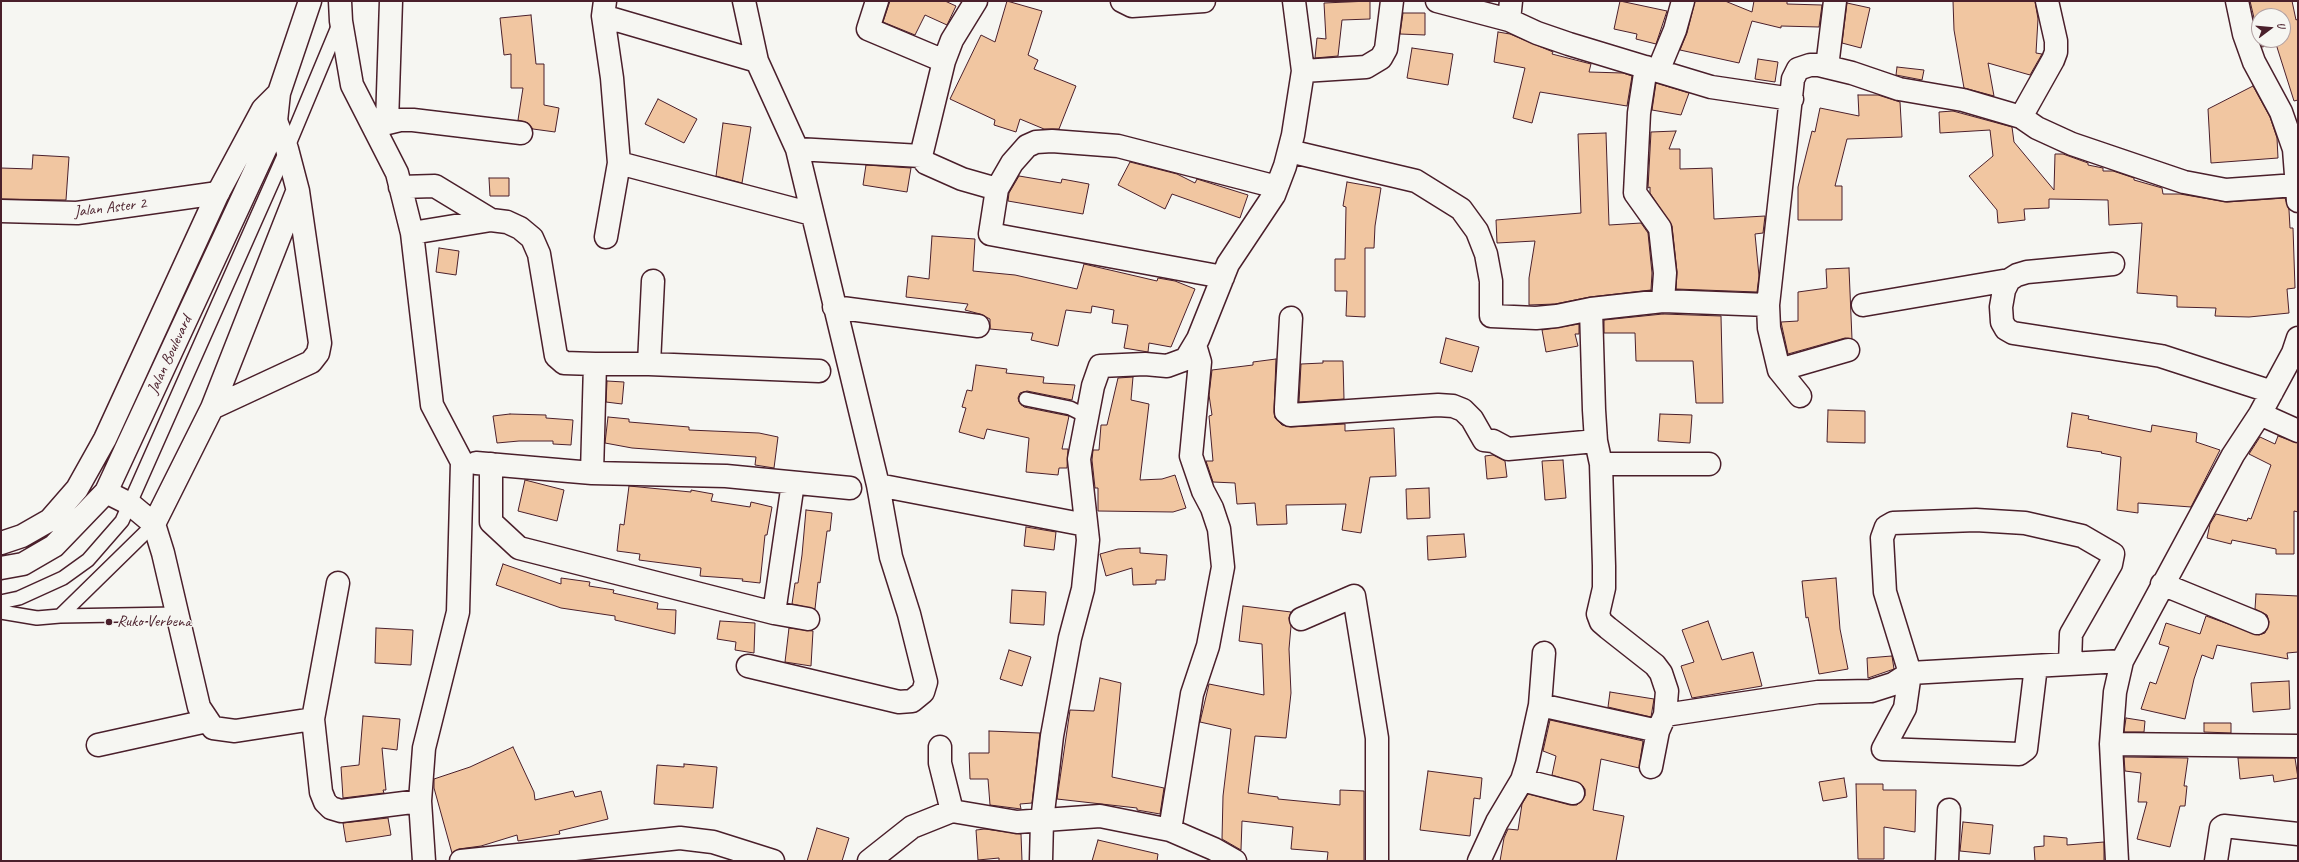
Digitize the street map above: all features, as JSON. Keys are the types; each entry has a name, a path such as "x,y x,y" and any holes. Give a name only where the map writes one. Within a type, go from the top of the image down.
{"street":[{"name":"Jalan Boulevard","path":"1,543 22,536 50,520 77,489 105,439 218,193 269,115 279,93 310,1"},
{"path":"381,124 391,1"},
{"path":"744,1 758,61 797,149 878,485 891,557 909,614 926,682 923,692 912,701 899,702 748,666"},
{"path":"877,1 868,29 944,61"},
{"path":"920,156 944,61 952,40 976,1"},
{"path":"1122,1 1132,6 1204,1"},
{"path":"1041,861 1042,821 1052,736 1070,638 1084,589 1088,540 1079,459 1086,416 1100,366 1167,366 1178,364 1186,359 1195,345 1228,264 1277,187 1289,151 1303,71 1294,1"},
{"path":"1303,71 1366,67 1381,58 1386,49 1392,1"},
{"path":"1437,1 1510,10 1537,33 1569,44 1711,87 1792,99"},
{"path":"1663,301 1664,273 1660,228 1650,213 1636,197 1634,188 1639,113 1652,69 1675,30 1683,1"},
{"path":"1827,67 1835,1"},
{"path":"2020,117 2053,60 2056,52 2056,41 2047,1"},
{"path":"1800,396 1779,370 1769,328 1768,305 1772,256 1792,99 1792,79 1798,69 1810,65 1827,67 1852,73 1899,90 1963,100 2020,117 2037,128 2072,144 2184,182 2226,190 2297,193 2294,149 2289,132 2281,112 2254,62 2244,34 2237,1"},
{"path":"606,237 618,163 612,78 604,8 758,61"},
{"path":"340,11 352,85 381,124 397,173 412,233 432,405 462,462 458,612 424,748 420,801 424,861"},
{"name":"Jalan Boulevard","path":"1,568 23,564 54,546 106,492 269,142 269,115"},
{"path":"212,408 311,362 318,353 320,343 298,191 287,149 269,115"},
{"path":"381,124 413,120 521,133"},
{"path":"1223,277 990,234 997,190 1016,158 1027,146 1036,142 1052,140 1118,146 1277,187"},
{"path":"797,149 920,156 934,167 962,179 997,190"},
{"path":"1289,151 1416,181 1461,209 1477,231 1486,254 1491,281 1491,316 1536,318 1663,301 1768,305"},
{"path":"618,163 812,214"},
{"path":"400,187 436,186 491,220"},
{"path":"154,524 212,408 298,191"},
{"name":"Jalan Aster 2","path":"1,211 77,213 218,193"},
{"path":"412,233 491,220 507,222 520,228 532,238 539,254 556,356 564,362 819,371"},
{"path":"1862,305 2009,280 2027,272 2113,264"},
{"path":"2009,280 2001,307 2002,322 2006,329 2013,333 2160,356 2272,392"},
{"path":"649,364 653,281"},
{"path":"834,307 978,326"},
{"path":"1591,310 1591,360 1596,440 1601,464 1604,588 1598,614 1601,622 1655,665 1661,673 1667,691 1651,767"},
{"path":"1291,318 1286,407 1286,412 1290,416 1438,405 1453,406 1463,410 1472,419 1484,440 1493,441 1508,449 1596,440"},
{"path":"2117,861 2111,744 2115,692 2122,661 2162,584 2206,508 2233,455 2260,414 2272,392 2293,353 2298,338"},
{"path":"1170,830 1192,694 1208,646 1223,567 1219,529 1212,508 1203,492 1191,456 1200,362 1195,345"},
{"path":"1779,370 1848,350"},
{"path":"592,473 595,364"},
{"path":"2260,414 2298,431"},
{"path":"462,462 592,473 726,476 850,488"},
{"path":"491,464 491,522 519,548 774,613 808,619"},
{"path":"1601,464 1710,464"},
{"path":"774,613 793,483"},
{"path":"878,485 1086,525"},
{"path":"106,492 130,504 154,524 163,553 176,614 199,707 213,728 234,731 313,719"},
{"path":"2036,666 2026,749 2019,754 1883,749 1905,708 1910,673 1899,642 1884,580 1882,538 1886,527 1893,523 1976,520 2025,523 2082,536 2113,554 2111,564 2071,634 2070,664"},
{"path":"338,583 313,719 321,792 325,802 331,808 341,812 420,801"},
{"path":"2162,584 2257,623"},
{"path":"1301,619 1354,596 1377,738 1377,861"},
{"path":"1478,861 1522,780 1540,705 1544,652"},
{"path":"1540,705 1661,723 1818,692 1871,691 1893,684 1910,673 2122,661"},
{"path":"98,745 207,721"},
{"path":"2111,744 2298,746"},
{"path":"940,747 940,763 952,811"},
{"path":"1522,780 1572,793"},
{"path":"1947,861 1949,810"},
{"path":"869,861 912,827 952,811 1017,822 1100,816 1170,830 1214,849 1235,861"},
{"path":"2216,861 2220,828 2224,826 2298,834"},
{"path":"461,861 680,838 713,842 773,861"}],"lane":[{"path":"1,602 19,598 63,578 88,560 122,521 287,149 340,11"},
{"path":"1026,399 1063,406 1086,416"},
{"path":"60,616 154,524"},
{"path":"1,612 37,618 60,616 176,614"}],"building":[{"path":"890,1 945,1 956,6 947,25 925,15 915,35 883,22"},
{"path":"1007,1 1042,11 1028,55 1038,60 1034,69 1076,86 1059,129 1044,129 1020,119 1016,132 994,125 995,120 950,99 981,35 995,42"},
{"path":"1370,1 1370,19 1342,20 1338,56 1315,58 1317,38 1326,39 1324,3"},
{"path":"1620,1 1667,11 1656,44 1636,39 1637,34 1614,29"},
{"path":"1695,1 1725,1 1752,12 1754,1 1787,1 1787,4 1822,5 1819,27 1781,26 1781,28 1752,21 1739,63 1680,50 1687,33"},
{"path":"1953,1 2035,1 2038,19 2036,53 2042,54 2030,75 1988,63 1994,96 1964,88 1954,30"},
{"path":"2250,1 2292,1 2296,20 2298,19 2298,100 2294,101 2277,48 2291,48 2291,8 2252,8"},
{"path":"1847,3 1870,8 1861,48 1842,43"},
{"path":"1403,13 1425,13 1425,35 1400,34"},
{"path":"531,15 536,64 544,64 544,105 559,108 555,132 533,129 528,123 518,120 523,88 511,88 511,54 504,55 500,18"},
{"path":"1498,32 1510,34 1553,52 1552,54 1591,64 1589,72 1623,73 1632,76 1627,106 1540,92 1532,123 1513,118 1525,68 1494,62"},
{"path":"1412,48 1453,54 1448,85 1407,78"},
{"path":"1758,59 1778,62 1775,82 1755,79"},
{"path":"1897,67 1924,70 1922,80 1896,75"},
{"path":"1656,83 1689,93 1681,115 1652,110"},
{"path":"2253,86 2270,117 2277,138 2278,158 2211,163 2208,109"},
{"path":"1858,95 1878,95 1900,102 1902,137 1847,139 1835,186 1842,186 1842,220 1798,220 1798,187 1812,131 1815,132 1820,108 1859,116"},
{"path":"658,99 697,119 684,143 645,124"},
{"path":"1953,111 2012,127 2014,142 2054,190 2055,154 2063,154 2088,163 2088,165 2103,168 2103,171 2113,171 2134,178 2134,180 2162,188 2163,194 2180,194 2227,202 2285,198 2289,210 2290,228 2293,228 2295,288 2287,289 2289,313 2249,317 2215,316 2216,308 2177,307 2177,296 2137,293 2142,223 2109,225 2108,200 2049,199 2049,208 2024,209 2025,220 1998,223 1997,210 1969,176 1993,156 1990,130 1940,133 1939,112"},
{"path":"723,123 751,127 742,183 716,176"},
{"path":"1676,131 1669,149 1680,149 1680,169 1712,168 1714,219 1765,216 1763,233 1755,234 1759,276 1757,292 1676,289 1677,272 1672,226 1650,193 1650,187 1648,188 1651,132"},
{"path":"1606,133 1609,225 1641,223 1648,233 1652,273 1651,290 1590,297 1555,304 1529,305 1529,278 1535,241 1497,243 1496,220 1581,213 1578,134"},
{"path":"33,155 69,157 66,200 1,199 1,168 32,169"},
{"path":"1130,162 1177,174 1195,183 1197,179 1248,195 1240,218 1172,194 1165,209 1118,185"},
{"path":"866,165 911,168 907,192 863,185"},
{"path":"1019,176 1061,183 1062,179 1089,184 1083,214 1008,201 1009,193"},
{"path":"489,178 509,178 509,196 490,196"},
{"path":"1347,182 1381,188 1375,226 1374,248 1365,248 1365,317 1346,316 1347,291 1335,291 1335,259 1345,259 1346,207 1343,206"},
{"path":"932,236 975,239 973,271 1015,275 1077,289 1084,264 1157,281 1158,278 1175,281 1195,289 1171,347 1149,343 1148,352 1124,348 1128,325 1112,323 1114,310 1092,306 1091,313 1066,310 1058,346 1031,340 1033,333 990,329 990,319 980,314 965,310 968,304 906,297 908,276 929,279"},
{"path":"439,248 459,251 456,275 436,272"},
{"path":"1849,268 1852,339 1845,338 1788,354 1781,322 1798,321 1798,292 1827,288 1826,269"},
{"path":"1663,314 1721,316 1723,403 1696,403 1693,361 1636,361 1635,333 1604,333 1604,320"},
{"path":"1579,324 1579,334 1575,334 1578,346 1546,352 1542,330"},
{"path":"1446,338 1479,347 1472,372 1440,363"},
{"path":"1276,359 1274,412 1275,418 1282,425 1291,427 1345,424 1345,431 1394,428 1396,476 1370,477 1361,533 1342,530 1346,504 1286,505 1287,524 1257,525 1255,503 1237,504 1235,483 1213,482 1206,461 1213,461 1209,416 1212,415 1209,395 1212,370 1253,365 1253,362"},
{"path":"1323,361 1343,361 1344,399 1299,402 1301,364 1323,363"},
{"path":"976,365 1007,369 1006,373 1044,377 1043,383 1075,385 1072,400 1027,391 1020,393 1018,398 1019,402 1024,407 1069,416 1062,449 1068,449 1067,468 1059,468 1058,475 1026,472 1029,438 987,429 984,439 959,432 966,408 962,407 967,390 972,391"},
{"path":"1133,377 1131,400 1149,404 1140,480 1162,479 1175,475 1186,508 1173,512 1098,511 1098,488 1095,488 1092,460 1093,450 1099,450 1101,425 1107,425 1118,378"},
{"path":"607,381 624,382 622,404 606,402"},
{"path":"1828,410 1865,411 1865,443 1827,442"},
{"path":"2072,413 2089,416 2088,419 2151,432 2152,425 2197,433 2196,442 2220,450 2191,507 2138,503 2138,513 2117,510 2121,457 2101,453 2102,452 2067,447"},
{"path":"510,414 546,415 546,418 573,420 571,445 553,444 553,441 519,441 497,443 493,416"},
{"path":"1660,414 1692,415 1690,443 1658,441"},
{"path":"608,417 629,419 629,422 689,427 689,430 759,433 778,437 774,468 755,465 756,457 632,448 605,443"},
{"path":"2278,436 2298,443 2298,512 2294,511 2294,554 2276,554 2276,549 2232,540 2231,544 2207,538 2210,524 2216,514 2247,521 2248,518 2251,519 2271,465 2249,454 2260,437 2275,444"},
{"path":"1493,455 1505,461 1507,477 1487,479 1485,456"},
{"path":"1563,460 1566,498 1545,500 1542,461"},
{"path":"525,480 564,490 557,521 518,511"},
{"path":"629,486 691,492 691,490 713,494 711,501 750,507 751,502 772,507 767,535 765,535 760,583 742,581 743,579 700,576 701,568 639,560 640,554 617,551 620,524 624,525"},
{"path":"1429,488 1430,518 1407,519 1406,489"},
{"path":"806,510 832,513 830,531 827,531 815,609 792,604 795,583 798,583"},
{"path":"1026,527 1056,532 1054,550 1024,546"},
{"path":"1464,534 1466,557 1428,560 1427,536"},
{"path":"1140,548 1140,553 1167,555 1165,580 1156,580 1156,584 1133,585 1132,568 1106,576 1100,554 1118,549"},
{"path":"503,564 561,584 561,578 590,582 589,586 614,590 613,593 658,603 657,609 676,610 675,634 615,620 615,616 561,608 496,585"},
{"path":"1836,578 1840,629 1848,669 1819,674 1808,617 1806,618 1802,581"},
{"path":"1012,590 1046,592 1044,625 1010,623"},
{"path":"2256,594 2298,596 2298,652 2287,653 2288,659 2217,645 2213,659 2202,655 2194,679 2185,719 2141,709 2150,682 2156,684 2169,647 2159,644 2166,623 2200,634 2206,616 2259,635 2265,633 2269,622 2267,615 2255,609"},
{"path":"1243,606 1291,612 1289,618 1291,626 1289,649 1291,693 1286,738 1255,736 1248,793 1278,797 1278,799 1340,805 1340,790 1364,791 1364,861 1327,861 1328,852 1291,849 1293,827 1242,821 1241,850 1222,839 1223,796 1231,729 1200,722 1209,684 1264,695 1262,644 1239,641"},
{"path":"720,621 755,623 754,653 735,650 736,642 717,639"},
{"path":"1708,621 1722,660 1753,652 1762,686 1692,698 1681,666 1694,662 1682,630"},
{"path":"376,628 413,630 411,665 375,663"},
{"path":"789,628 813,631 811,666 785,662"},
{"path":"1009,650 1031,657 1022,686 1000,679"},
{"path":"1892,656 1894,669 1868,678 1867,658"},
{"path":"1100,678 1121,683 1112,777 1164,788 1160,814 1137,810 1137,808 1057,799 1070,710 1094,711"},
{"path":"2289,681 2290,709 2253,712 2251,683"},
{"path":"1610,692 1654,699 1651,717 1608,707"},
{"path":"363,716 400,719 397,750 382,748 386,790 383,790 384,793 343,798 341,767 359,765"},
{"path":"2126,718 2145,721 2144,732 2124,732"},
{"path":"1550,720 1643,741 1639,768 1601,759 1593,810 1624,816 1616,861 1500,861 1504,838 1508,829 1518,830 1522,804 1528,794 1570,805 1577,805 1585,796 1585,789 1581,784 1552,775 1556,756 1543,751"},
{"path":"2204,723 2231,723 2231,733 2204,732"},
{"path":"989,731 1040,733 1032,803 1020,804 1021,809 990,805 988,779 970,779 969,753 989,753"},
{"path":"513,747 534,792 535,800 573,791 575,797 601,791 608,819 559,831 560,834 518,841 517,835 481,846 459,849 452,853 434,788 434,779 470,767"},
{"path":"2124,757 2188,758 2184,786 2187,786 2185,806 2180,806 2170,847 2137,839 2147,802 2138,802 2141,773 2125,771"},
{"path":"2238,758 2295,758 2298,778 2274,782 2273,775 2240,779"},
{"path":"684,764 717,767 713,808 654,804 657,765 684,767"},
{"path":"1428,771 1482,778 1480,799 1474,798 1470,836 1420,830"},
{"path":"1844,778 1847,797 1823,801 1819,782"},
{"path":"1856,784 1883,784 1883,790 1916,790 1915,832 1884,827 1884,859 1858,859"},
{"path":"388,818 391,835 346,842 343,823"},
{"path":"1963,822 1993,825 1990,854 1960,851"},
{"path":"817,828 849,838 842,861 807,861"},
{"path":"985,829 1021,834 1022,861 999,861 999,858 978,860 976,830"},
{"path":"2044,836 2067,838 2067,845 2104,842 2104,861 2035,861 2034,847 2044,846"},
{"path":"1098,840 1158,854 1157,861 1092,861"}],"place":[{"name":"Ruko Verbena","path":"109,622"}]}
